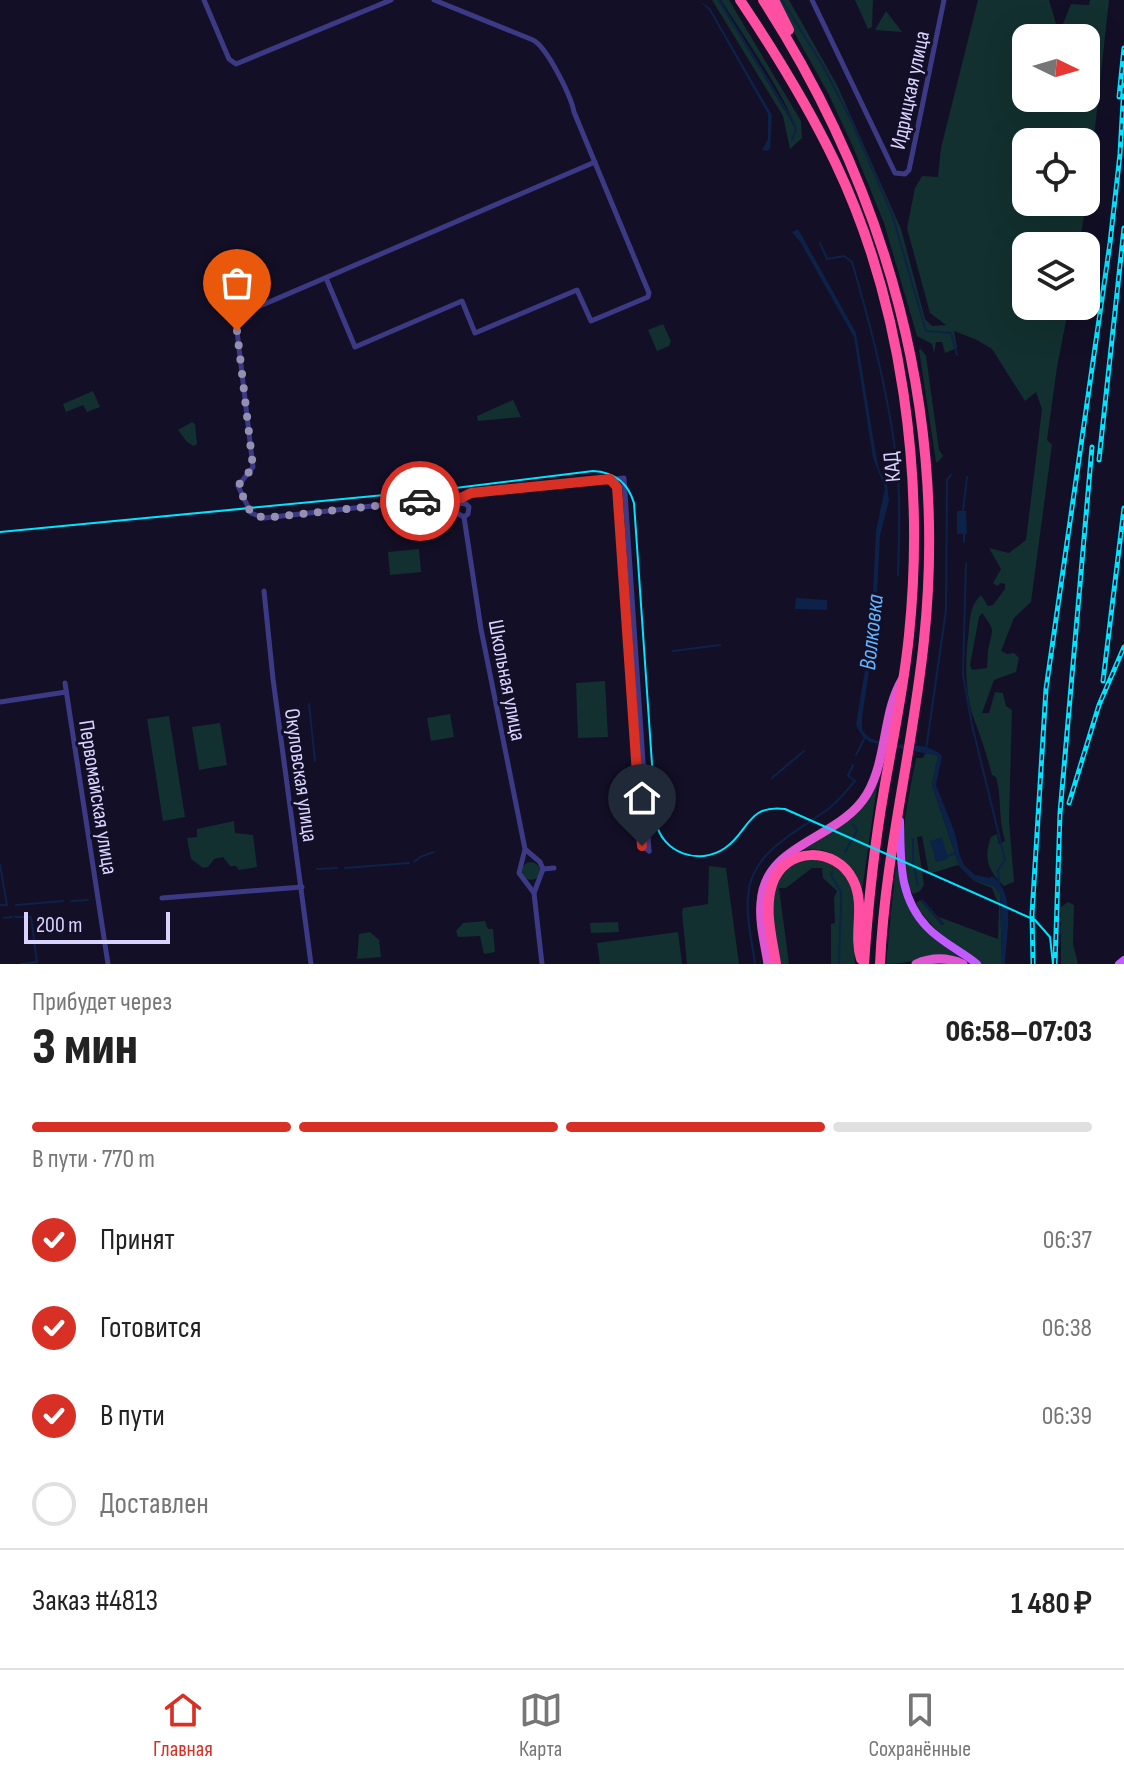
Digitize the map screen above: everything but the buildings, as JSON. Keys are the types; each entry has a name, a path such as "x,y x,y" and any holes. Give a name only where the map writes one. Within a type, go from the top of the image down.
{"highway":[{"name":"КАД","path":"740,0 803,102 835,163 859,223 891,330 908,429 914,516 911,606 903,678 887,753 864,964"},
{"name":"КАД","path":"763,0 800,58 848,155 877,228 905,323 926,471 928,562 923,647 887,878 880,964"},
{"path":"774,0 800,58"},
{"path":"768,964 761,915 765,880 778,860 851,814 871,786 887,753"},
{"path":"776,964 768,914 771,886 784,865 809,854 833,859 843,866 853,880 859,901 858,947 864,964"},
{"path":"916,964 934,958 963,964"}],"main road":[{"path":"900,794 899,860 910,901 926,926 977,964"}],"street":[{"path":"204,0 229,59 236,64 391,0"},
{"path":"326,278 355,347 462,301 475,333 577,290 591,321 648,297 649,293 574,112 573,102 542,46 434,0"},
{"name":"Идрицкая улица","path":"812,0 895,173 905,174 909,170 944,0"},
{"path":"595,162 243,312 234,321 253,467 239,482 238,488 251,513 264,518 461,500 471,493 610,479 624,478 649,851 642,846 619,490 610,479"},
{"name":"Школьная улица","path":"461,500 469,510 464,517 478,616 525,849 522,862"},
{"name":"Окуловская улица","path":"264,591 311,964"},
{"name":"Первомайская улица","path":"65,683 108,964"},
{"path":"0,702 66,692"},
{"path":"525,849 540,862 543,869 534,893 542,964"},
{"path":"534,858 522,862 519,873 534,893"},
{"path":"543,869 554,868"},
{"path":"527,882 537,881"},
{"path":"162,898 302,887"}],"green space":[{"path":"712,0 718,0 796,133 793,122 786,106 776,88 721,0 729,0 801,121 802,138 790,149 783,116"},
{"path":"776,0 789,0 837,85 901,229 925,319 932,326 946,325 930,313 907,228 915,188 922,176 938,177 941,148 978,0 1049,0 1056,24 1012,24 1012,112 1097,112 1095,128 1012,128 1012,216 1084,216 1081,232 1012,232 1012,320 1066,320 1047,440 1052,445 1031,602 1014,618 1001,651 1014,653 1019,658 1016,672 994,680 982,713 989,713 995,692 1003,693 1006,706 1012,710 1009,820 1014,882 1004,886 994,875 987,858 991,837 997,834 999,844 1005,841 996,777 992,775 971,711 966,676 967,652 975,603 981,595 988,606 993,605 1005,589 1005,584 997,586 993,583 1001,569 989,548 1009,553 1026,540 1042,409 1036,392 1025,401 992,349 977,340 954,331 957,348 945,353 942,342 936,342 934,353 932,344 917,336 884,223 828,93","holes":["982,613 992,632 987,668 972,670 970,665"]},
{"path":"855,0 873,0 872,27 868,29"},
{"path":"1090,0 1109,0 1100,82 1100,24 1063,24 1071,4 1089,5"},
{"path":"886,11 902,32 875,30"},
{"path":"663,324 671,341 669,346 657,351 648,330"},
{"path":"919,350 926,356 939,450 943,456 938,462"},
{"path":"93,391 100,407 87,412 83,405 66,412 63,404"},
{"path":"513,400 521,417 478,421 477,416"},
{"path":"192,422 195,424 197,444 194,446 178,430"},
{"path":"419,549 421,572 390,575 388,552"},
{"path":"605,681 608,737 578,738 576,683"},
{"path":"450,714 454,737 431,741 427,718"},
{"path":"169,716 185,817 163,821 147,719"},
{"path":"220,723 227,765 199,770 192,727"},
{"path":"926,752 938,756 932,785 959,865 974,880 994,886 1000,894 1002,964 982,964 965,954 936,929 915,904 920,900 942,925 939,917 998,939 999,906 992,888 974,881 958,865 929,874 922,836 917,837 924,885 913,894 907,882 903,866 904,828 916,758 923,758"},
{"path":"878,779 862,891 851,871 831,853 799,850 825,835"},
{"path":"234,821 235,833 253,835 257,867 239,870 236,866 230,866 223,857 214,859 203,868 191,859 187,838 197,837 197,829"},
{"path":"807,858 836,864 854,887 855,964 831,964 831,924 835,923 834,898 837,891 823,878 822,868 812,868 786,888 779,888 789,964 781,964 772,917 773,890 790,867"},
{"path":"531,862 540,871 531,880 522,871"},
{"path":"896,865 910,908 967,960 946,957 886,964"},
{"path":"709,866 726,868 739,964 687,964 682,912 683,908 708,904"},
{"path":"1068,902 1074,905 1073,944 1078,964 1061,964 1061,907"},
{"path":"485,921 488,929 493,929 495,952 484,954 480,936 458,937 456,931 463,923"},
{"path":"618,922 619,932 591,933 590,923"},
{"path":"370,932 379,940 381,957 357,959 359,934"},
{"path":"678,932 682,964 600,964 597,943"}],"water":[{"path":"698,0 710,8 772,115 770,149 767,151 762,150 768,139 768,114 709,10"},
{"path":"798,229 856,333 876,455 889,500 880,536 875,632 862,730 879,742 924,747 942,756 936,785 964,865 975,875 992,876 1005,893 1008,916 1005,964 1002,964 1000,894 994,886 974,880 959,865 932,785 938,756 870,742 856,725 871,633 876,531 885,488 873,458 854,337 792,232"},
{"path":"957,511 966,511 967,534 957,534"},
{"path":"796,598 827,600 827,610 795,609"},
{"path":"942,837 948,859 936,862 930,841"}],"waterway":[{"path":"719,0 794,123 796,130 792,140"},
{"path":"782,0 823,66 850,118 892,214 926,331 951,333 957,355"},
{"path":"820,243 827,259 844,256 852,262 878,359 898,472 898,575"},
{"path":"926,750 946,610 947,480 951,475"},
{"path":"963,511 967,477"},
{"path":"964,534 964,542"},
{"path":"966,563 963,675 1005,860 998,870 999,882"},
{"path":"673,651 720,645"},
{"path":"309,704 315,761"},
{"path":"856,755 865,737"},
{"path":"772,778 804,751"},
{"path":"755,964 748,896 757,868 776,846 841,798 855,781 848,776 853,765"},
{"path":"845,852 857,831 853,824"},
{"path":"913,839 913,863 918,886"},
{"path":"414,862 434,852"},
{"path":"948,856 956,853"},
{"path":"345,868 409,863"},
{"path":"0,865 7,905 0,905"},
{"path":"317,869 337,868"},
{"path":"832,872 841,892 839,964"},
{"path":"71,901 88,900"},
{"path":"922,900 942,923"},
{"path":"16,905 63,901"},
{"path":"4,918 12,917"},
{"path":"15,917 31,917 37,962 21,964"}],"tram line":[{"path":"0,532 447,489 593,471 614,476 624,484 634,503 656,822 666,842 674,849 693,856 715,853 733,842 756,815 772,809 785,809 1035,920 1050,937 1053,964"}],"railway":[{"path":"1119,97 1124,48"},
{"path":"1033,964 1032,914 1046,689 1110,243 1124,85"},
{"path":"1099,460 1124,228"},
{"path":"1055,964 1060,813 1092,447"},
{"path":"1103,681 1124,508"},
{"path":"1069,803 1099,705 1124,647"}],"way so far":[{"path":"237,331 253,467 238,486 251,513 264,518 420,501"}],"route":[{"path":"420,501 610,479 619,490 642,846"}],"water label":[{"name":"Волковка","path":"871,632"}]}
